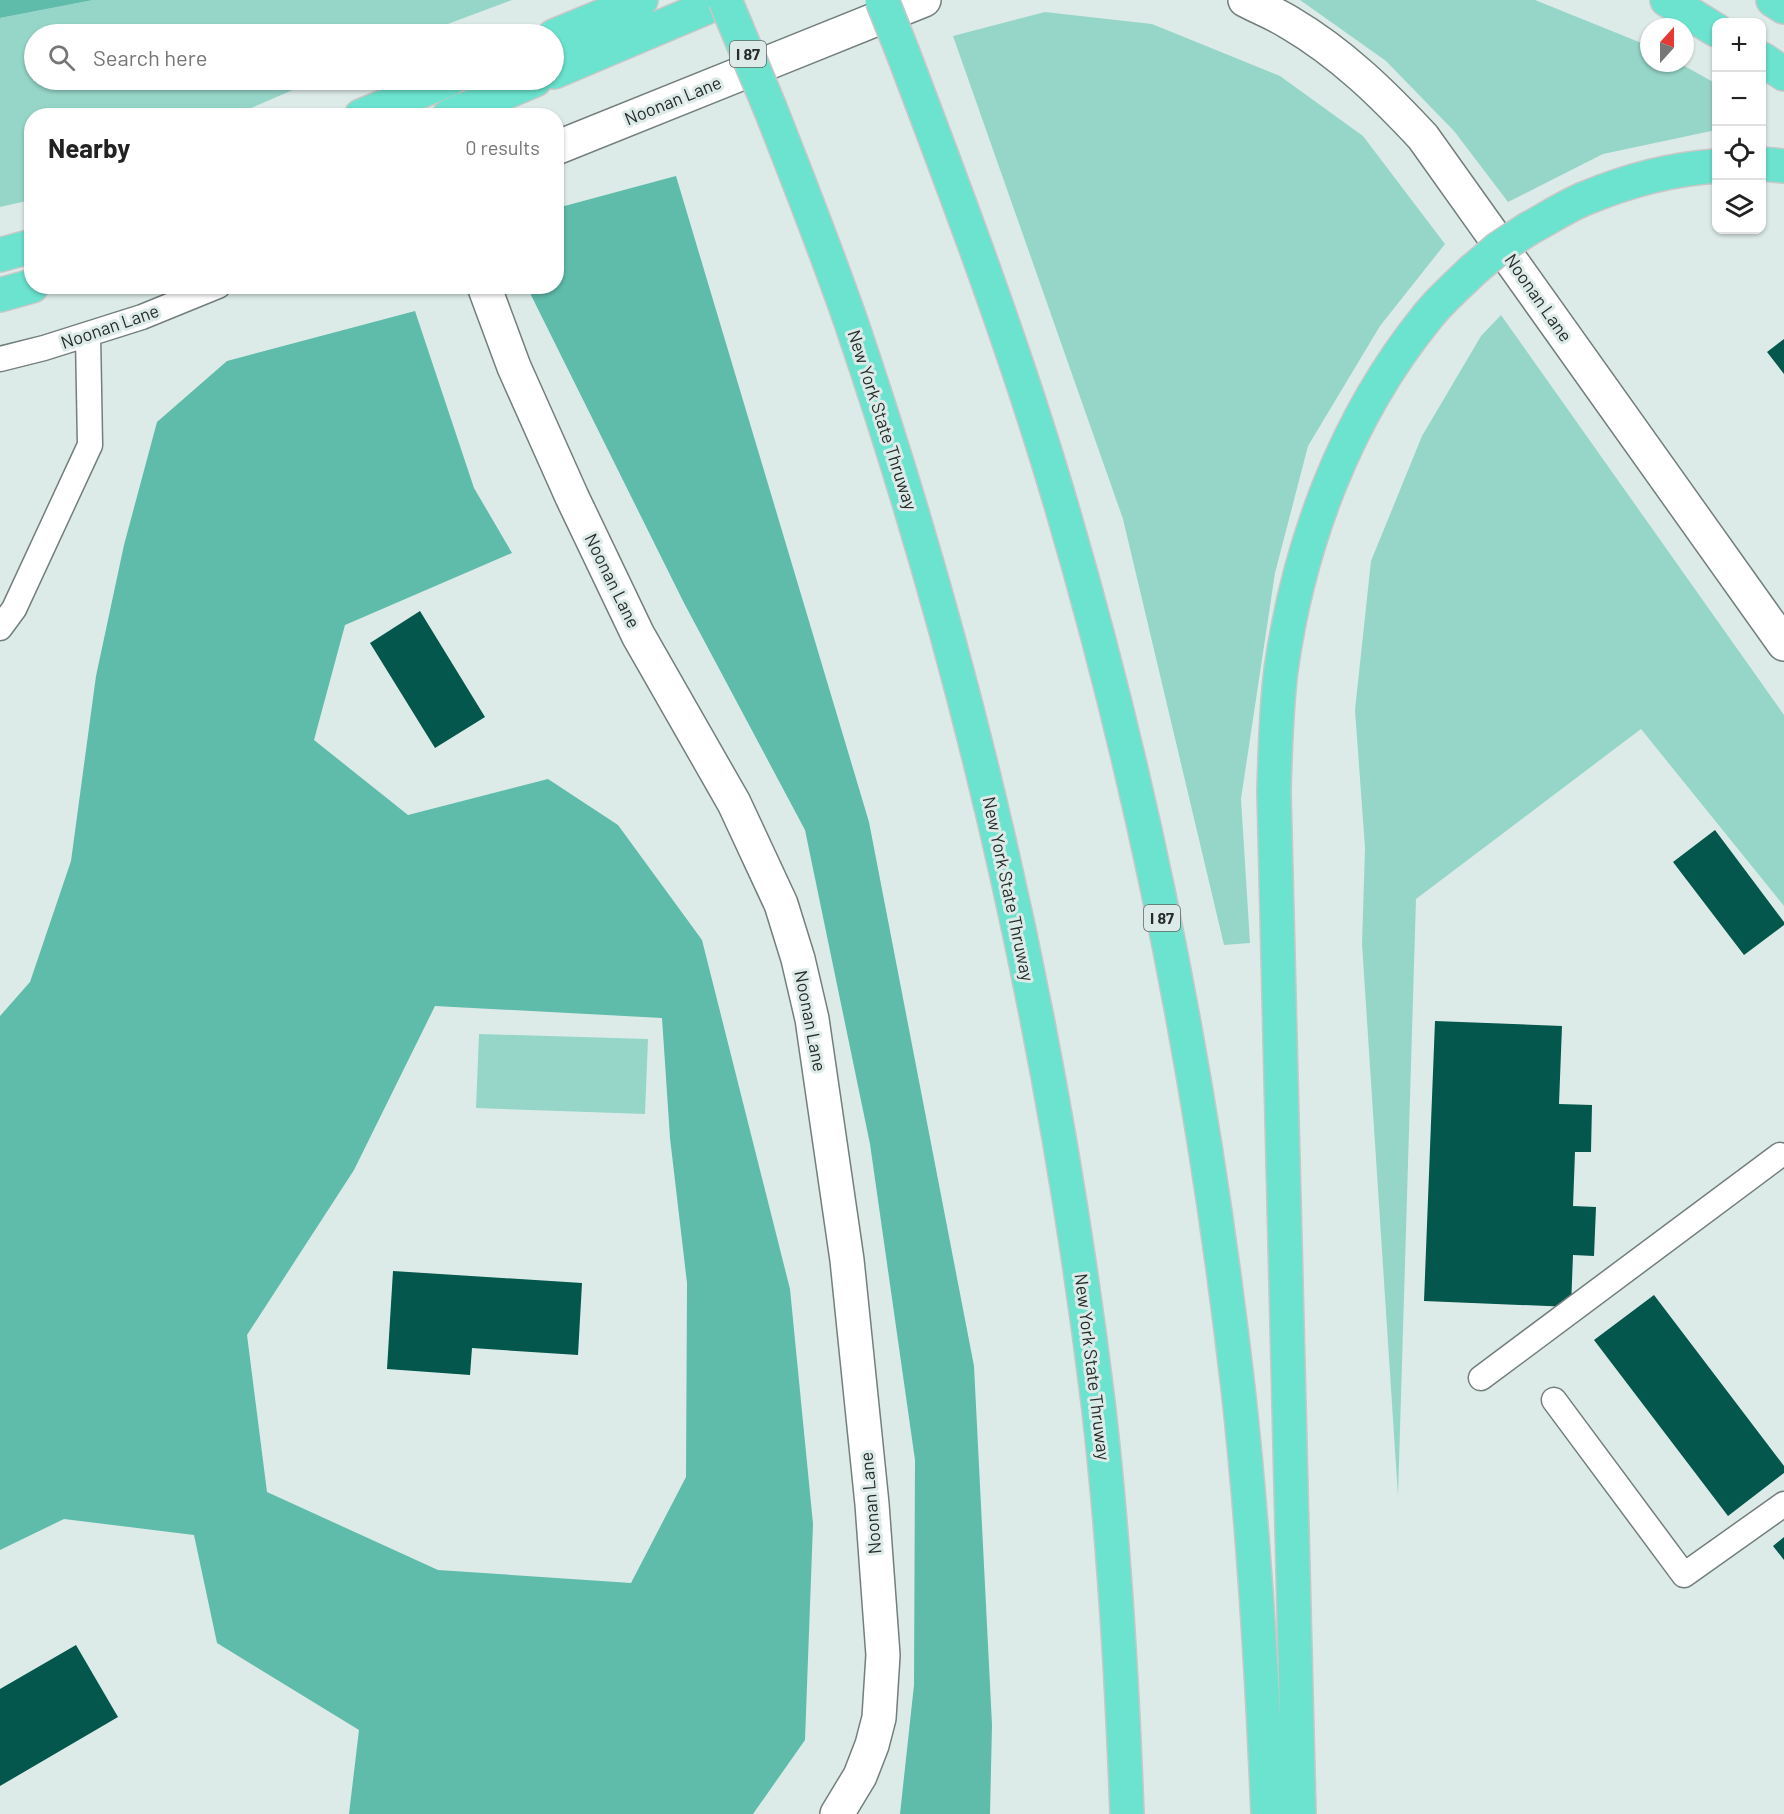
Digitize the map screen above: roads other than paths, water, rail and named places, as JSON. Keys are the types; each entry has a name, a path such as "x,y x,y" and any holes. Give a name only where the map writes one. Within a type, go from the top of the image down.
{"highway":[{"path":"564,32 641,0"},
{"path":"564,68 724,0"},
{"name":"New York State Thruway","path":"724,0 770,108 850,319 920,539 954,659 1012,905 1070,1201 1098,1406 1115,1605 1127,1814"},
{"name":"I 87","path":"882,0 985,272 1061,505 1094,620 1123,740 1172,965 1210,1179 1238,1391 1257,1606 1268,1814"},
{"path":"1667,0 1712,28"},
{"path":"1773,0 1784,7"},
{"path":"1766,62 1784,74"},
{"path":"380,108 424,90"},
{"path":"468,108 511,90"},
{"path":"1766,164 1784,166"},
{"path":"1299,1814 1274,792 1281,671 1292,605 1306,552 1323,502 1344,452 1396,358 1429,315 1472,271 1499,248 1528,229 1584,199 1637,179 1712,166"},
{"path":"0,255 24,248"},
{"path":"0,294 24,288"}],"street":[{"name":"Noonan Lane","path":"564,145 924,0"},
{"name":"Noonan Lane","path":"1245,0 1290,23 1341,57 1384,95 1423,137 1784,644"},
{"name":"Noonan Lane","path":"487,294 514,367 572,497 638,635 734,803 781,904 798,959 813,1031 847,1260 872,1504 883,1655 879,1718 872,1745 860,1776 837,1814"}],"lane":[{"name":"Noonan Lane","path":"0,359 88,335 142,317 198,294"},
{"path":"0,628 14,609 90,445 88,335"},
{"path":"1481,1378 1780,1155"},
{"path":"1554,1400 1684,1575 1784,1504"}]}
